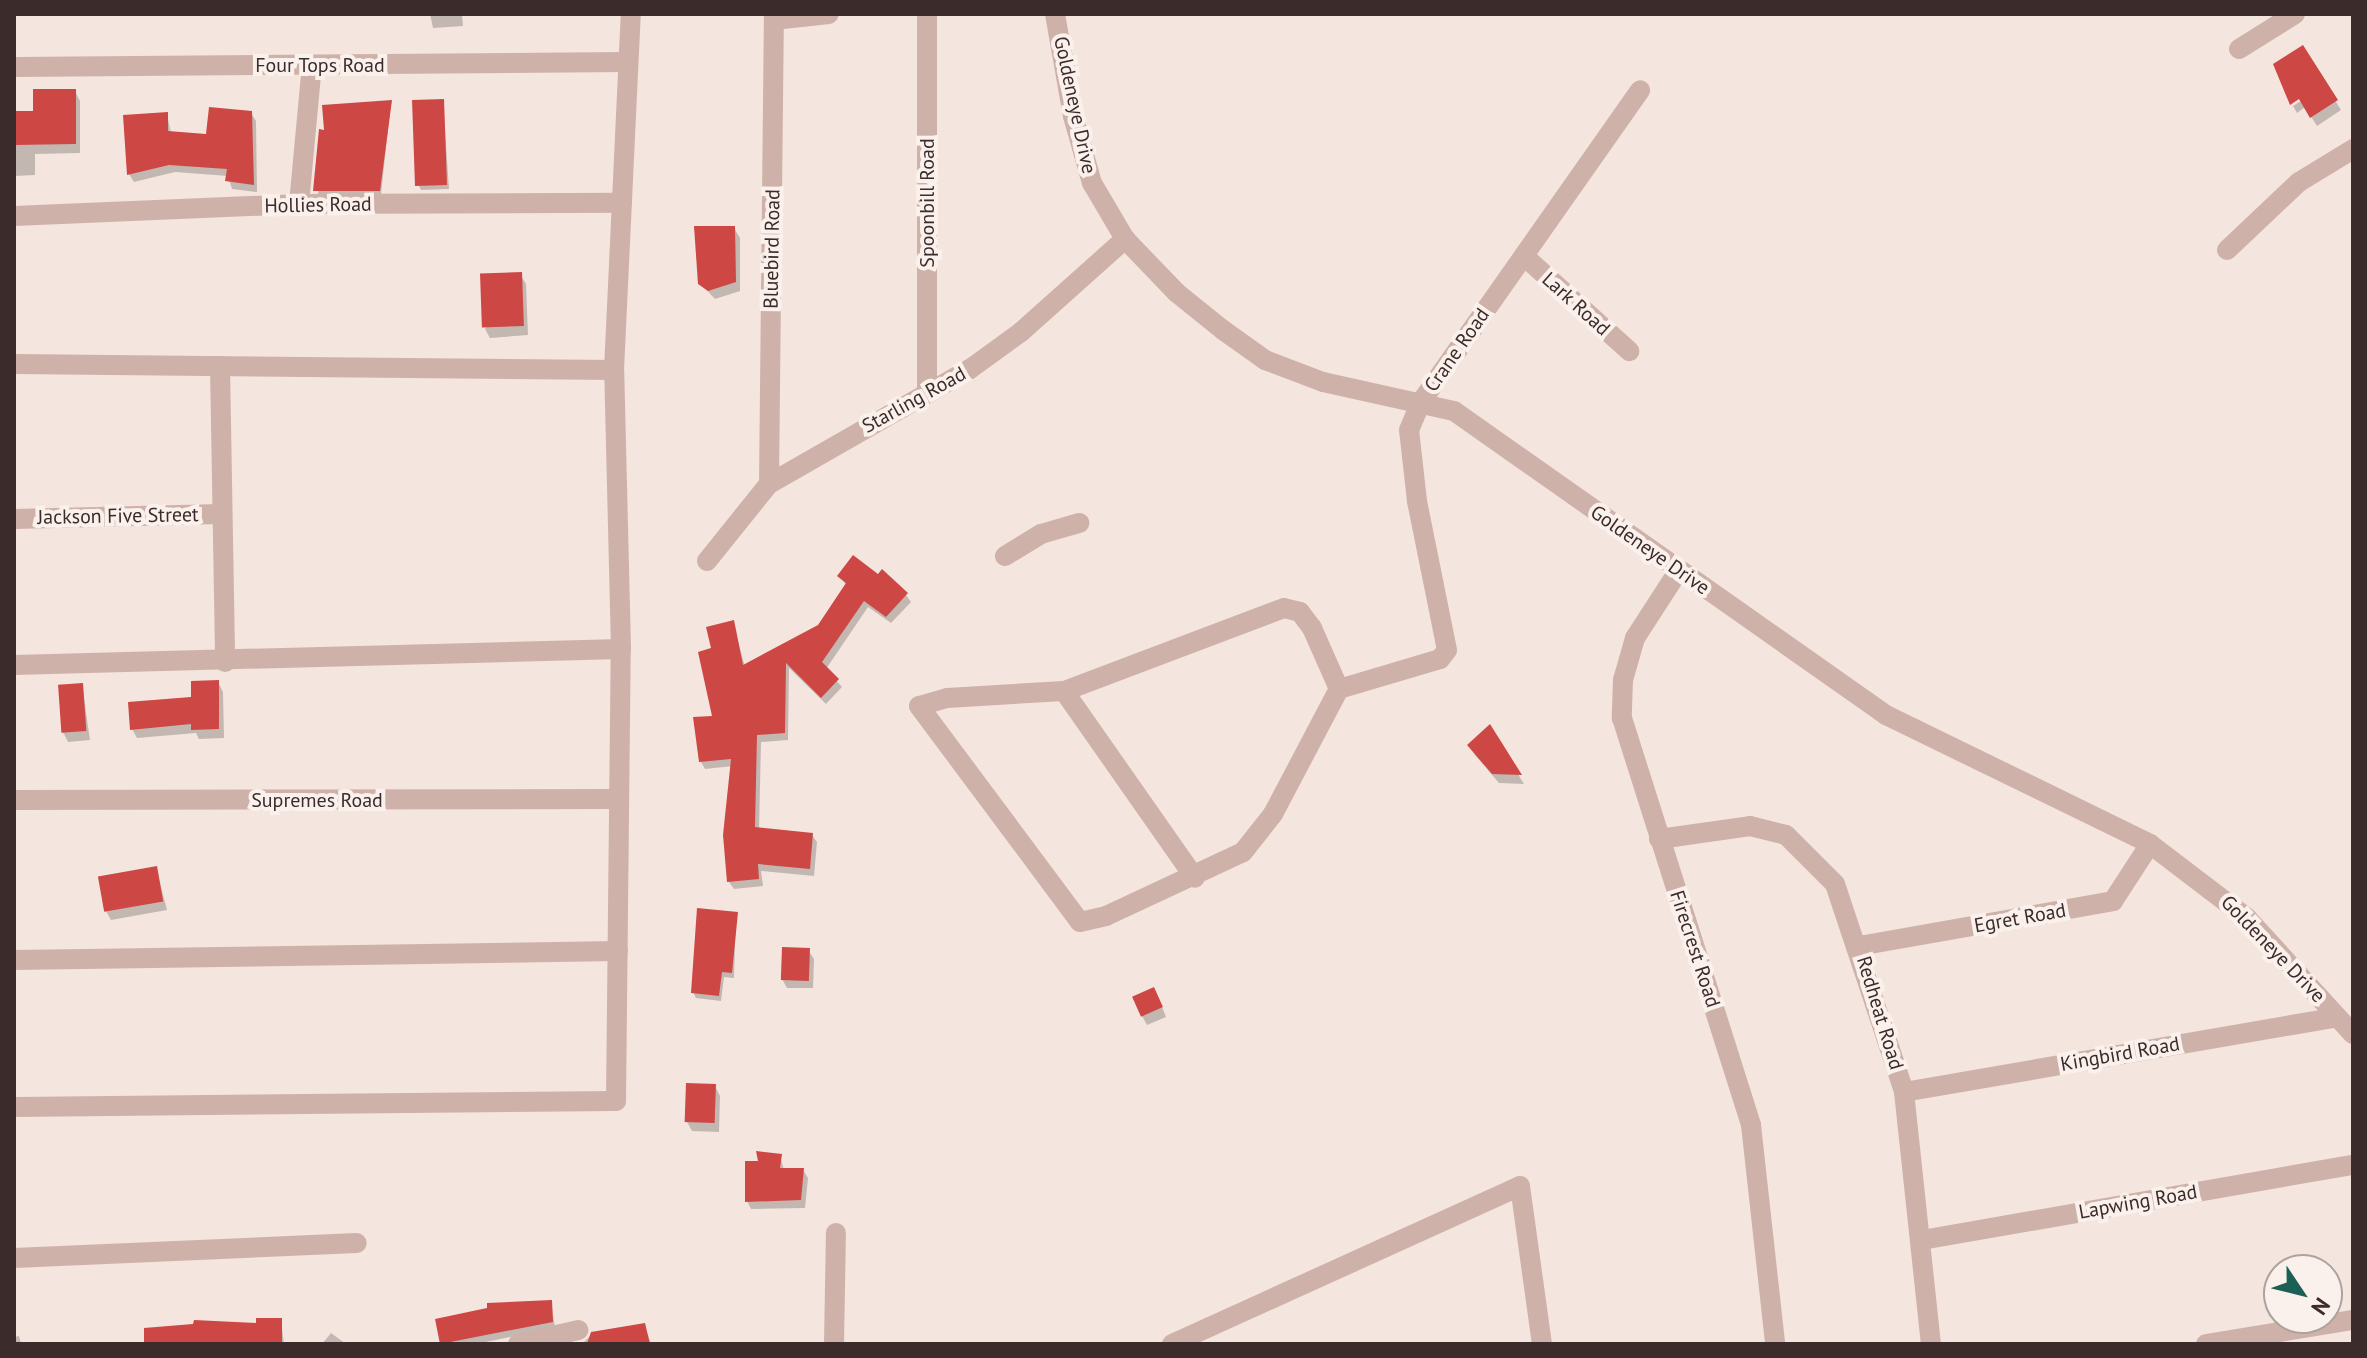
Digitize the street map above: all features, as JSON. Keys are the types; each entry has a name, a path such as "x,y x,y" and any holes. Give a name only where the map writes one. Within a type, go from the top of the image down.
{"street":[{"path":"14,1107 616,1101 621,649 614,370 626,62 631,14"},
{"path":"774,17 829,14"},
{"name":"Spoonbill Road","path":"927,14 927,393"},
{"name":"Goldeneye Drive","path":"1055,14 1073,116 1092,183 1125,239 1177,293 1265,360 1323,382 1454,411 1886,715 2150,844 2247,918 2353,1034"},
{"path":"2239,49 2295,14"},
{"name":"Bluebird Road","path":"769,484 774,17"},
{"name":"Four Tops Road","path":"14,67 626,62"},
{"path":"299,204 312,65"},
{"name":"Crane Road","path":"1339,689 1440,659 1447,650 1417,501 1409,430 1421,402 1640,90"},
{"path":"2227,250 2299,182 2353,149"},
{"name":"Hollies Road","path":"14,216 299,204 622,203"},
{"name":"Starling Road","path":"707,561 769,484 927,393 1021,332 1125,239"},
{"name":"Lark Road","path":"1524,256 1629,351"},
{"path":"14,364 614,370"},
{"path":"220,366 225,662"},
{"name":"Jackson Five Street","path":"14,519 221,514"},
{"path":"1005,556 1041,534 1079,523"},
{"name":"Firecrest Road","path":"1679,570 1635,638 1623,680 1622,718 1751,1125 1775,1344"},
{"path":"1284,608 1300,612 1312,628 1339,689 1273,814 1243,852 1195,878 1080,922 919,706 947,698 1064,691 1284,608"},
{"path":"14,665 225,662 621,649"},
{"path":"1064,691 1195,878"},
{"name":"Supremes Road","path":"14,800 619,799"},
{"name":"Redheat Road","path":"1659,839 1750,826 1786,835 1835,884 1859,946 1904,1092 1931,1344"},
{"name":"Egret Road","path":"1859,946 2113,901 2150,844"},
{"path":"14,960 618,951"},
{"name":"Kingbird Road","path":"1904,1092 2337,1017"},
{"name":"Lapwing Road","path":"1922,1240 2353,1165"},
{"path":"1172,1344 1520,1186 1542,1344"},
{"path":"834,1344 836,1233"},
{"path":"14,1258 357,1243"},
{"path":"2206,1344 2353,1320"},
{"path":"518,1344 578,1330"}],"building":[{"path":"2303,45 2338,100 2310,118 2299,99 2290,105 2273,64"},
{"path":"33,89 76,89 76,144 14,145 14,111 33,111"},
{"path":"444,99 447,185 415,186 412,100"},
{"path":"392,100 380,191 313,191 319,129 324,130 322,105"},
{"path":"209,107 252,111 254,185 225,181 227,169 169,165 127,175 123,115 168,112 168,131 206,134"},
{"path":"694,226 735,226 736,282 708,291 698,284"},
{"path":"522,272 524,326 482,327 480,273"},
{"path":"853,555 878,574 882,569 908,593 886,617 864,601 822,662 839,679 821,698 786,663 785,733 757,735 755,827 813,833 810,869 758,864 759,879 727,882 723,835 731,759 699,762 693,717 712,716 698,652 711,648 706,627 734,620 743,665 818,625 846,583 837,576"},
{"path":"219,680 219,729 191,730 191,724 130,730 128,702 191,697 191,681"},
{"path":"83,683 86,731 61,733 58,685"},
{"path":"1490,724 1522,775 1492,774 1467,745"},
{"path":"157,866 163,901 104,912 98,876"},
{"path":"697,908 738,912 732,973 722,972 719,996 691,993"},
{"path":"782,947 810,948 809,981 781,980"},
{"path":"1154,987 1163,1007 1141,1017 1132,997"},
{"path":"686,1083 716,1084 715,1123 685,1122"},
{"path":"756,1151 782,1154 780,1168 804,1168 801,1200 745,1202 745,1161 758,1161"},
{"path":"552,1300 553,1322 440,1344 435,1319 487,1308 487,1303"},
{"path":"256,1318 282,1318 282,1344 144,1344 144,1328 193,1324 194,1320 256,1323"},
{"path":"645,1323 650,1344 587,1344 591,1332"}]}
